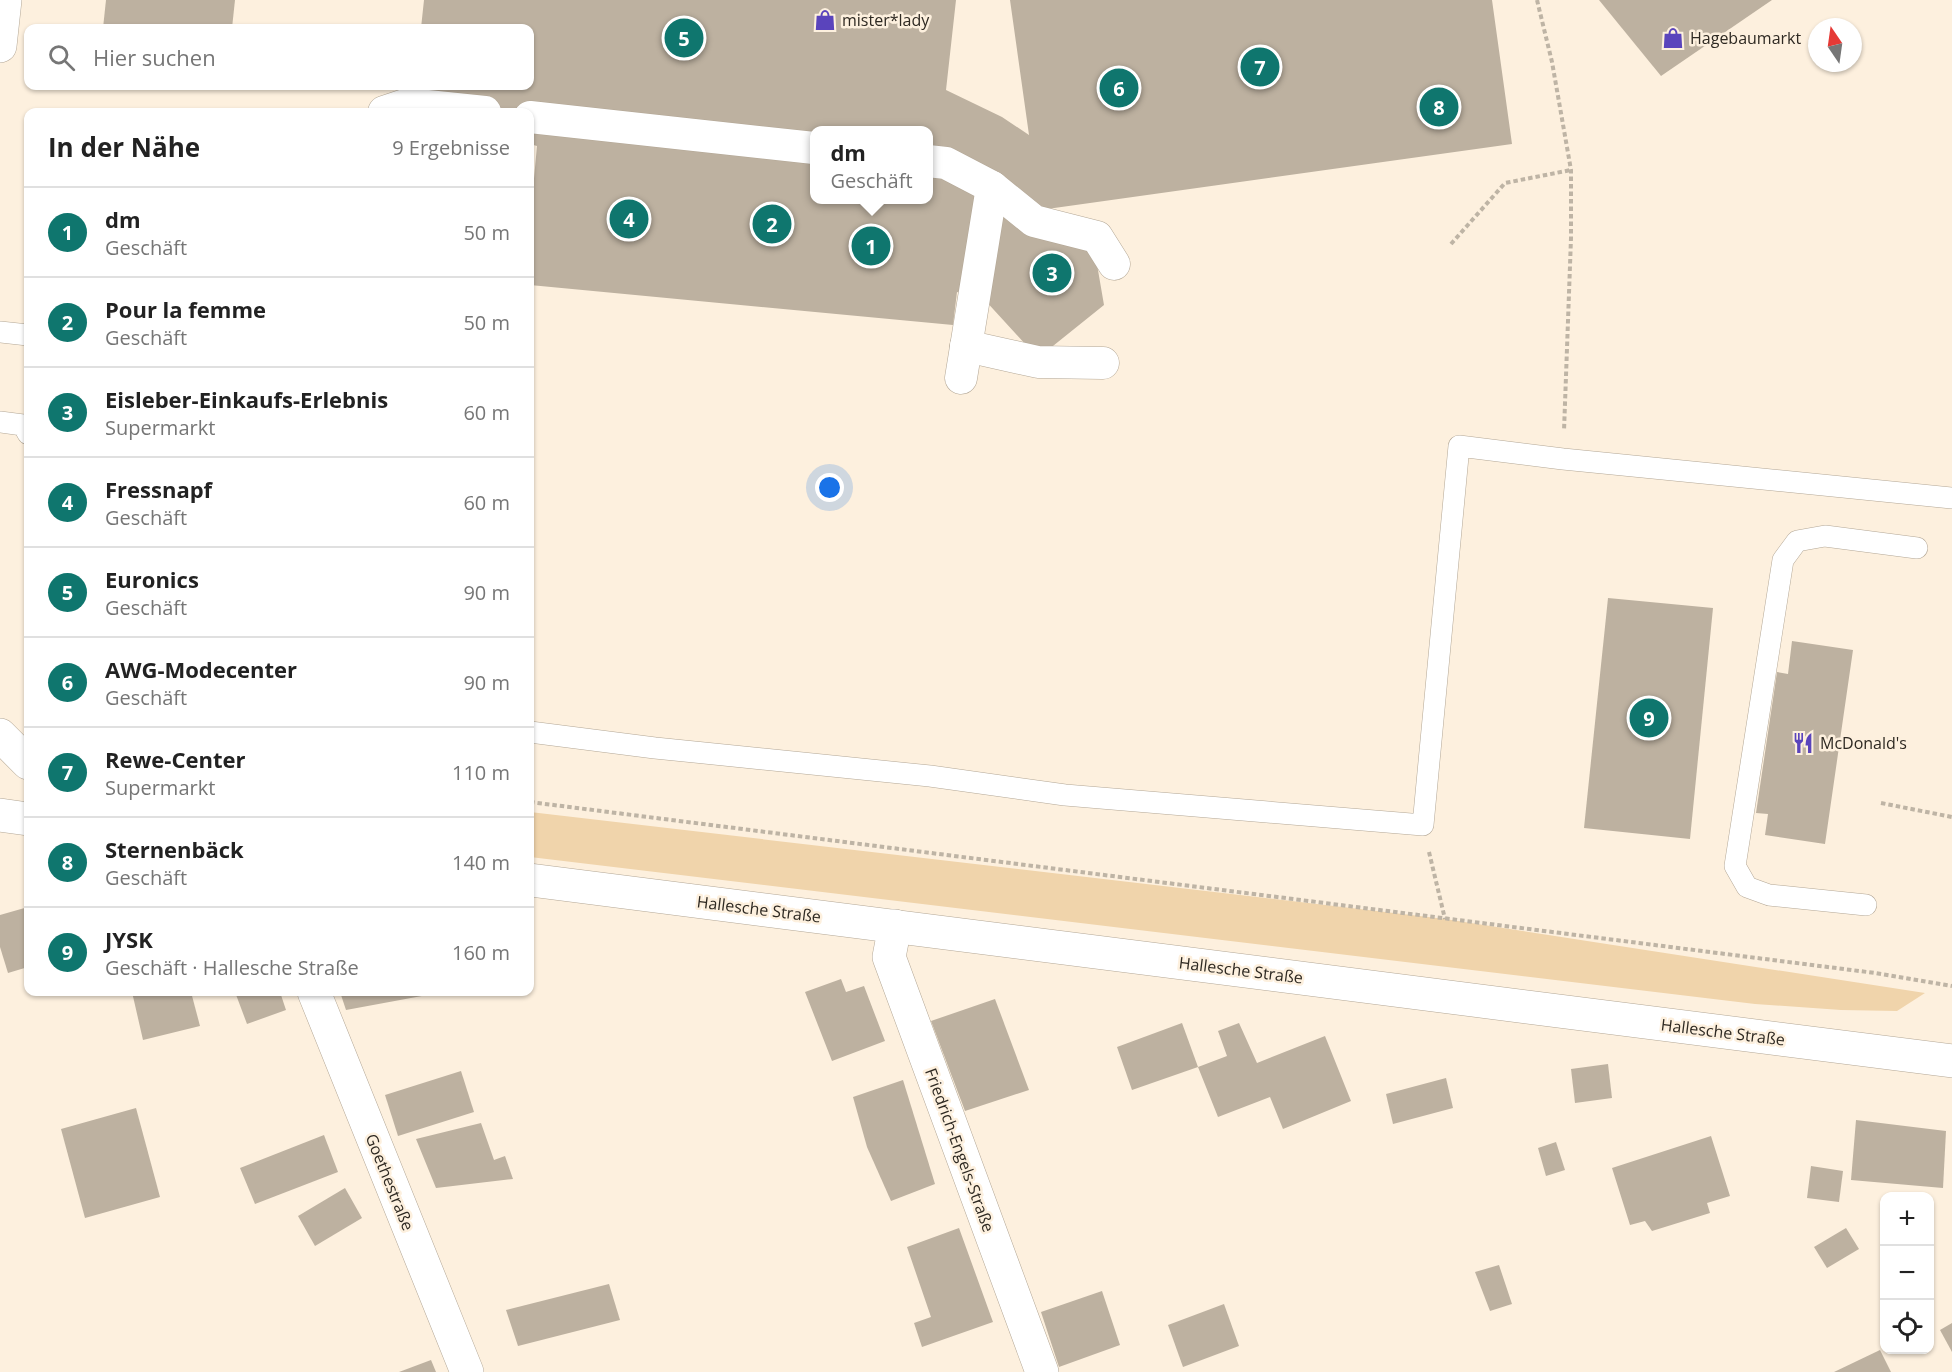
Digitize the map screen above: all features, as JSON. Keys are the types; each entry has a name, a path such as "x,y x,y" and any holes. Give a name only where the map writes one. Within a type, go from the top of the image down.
{"main road":[{"path":"0,46 5,0"},
{"path":"0,735 24,759"},
{"path":"0,815 24,818"},
{"name":"Hallesche Straße","path":"534,881 1952,1061"},
{"name":"Friedrich-Engels-Straße","path":"895,926 889,957 1042,1372"},
{"name":"Goethestraße","path":"316,996 466,1372"}],"street":[{"path":"396,108 408,104 446,108"},
{"path":"534,117 810,148"},
{"path":"933,162 946,163 992,187 1034,221 1097,237 1114,264"},
{"path":"961,378 992,187"},
{"path":"966,346 1038,362 1103,363"}],"lane":[{"path":"0,332 24,335"},
{"path":"0,422 24,427"},
{"path":"534,733 655,748 930,776 1065,795 1423,825 1459,446 1563,459 1952,498"},
{"path":"1866,906 1769,895 1747,887 1735,866 1783,560 1797,541 1825,536 1917,548"}],"path":[{"path":"1537,0 1552,62 1571,170 1571,238 1563,459"},
{"path":"1451,244 1504,183 1571,170"},
{"path":"1881,802 1952,817"},
{"path":"534,803 1875,973 1952,986"},
{"path":"1428,851 1445,919"}],"shaded area":[{"path":"534,812 1445,919 1925,993 1897,1011 1755,1004 534,857"}],"building":[{"path":"106,0 235,0 232,24 103,24"},
{"path":"424,0 956,0 946,90 1002,117 1029,135 1010,0 1492,0 1512,144 1040,210 1094,247 1104,305 1038,358 983,298 957,292 953,325 534,285 534,179 537,146 534,145 534,108 408,108 411,90 534,90 534,24 421,24"},
{"name":"Hagebaumarkt","path":"1599,0 1772,0 1661,76"},
{"path":"1608,598 1713,608 1690,839 1584,828"},
{"name":"McDonald's","path":"1792,641 1853,650 1825,844 1765,835 1768,814 1756,813 1777,672 1788,674"},
{"path":"24,908 24,968 8,973 0,947 0,915"},
{"path":"841,979 846,992 864,986 885,1041 832,1061 805,992"},
{"path":"133,996 192,996 200,1026 143,1040"},
{"path":"236,996 281,996 286,1010 247,1024"},
{"path":"341,996 422,996 346,1010"},
{"path":"995,999 1029,1090 965,1111 931,1021"},
{"path":"1182,1023 1198,1067 1132,1090 1117,1047"},
{"path":"1239,1023 1257,1063 1325,1036 1351,1101 1283,1129 1270,1097 1218,1117 1198,1067 1227,1056 1218,1031"},
{"path":"1608,1064 1612,1098 1575,1103 1571,1069"},
{"path":"461,1071 474,1112 398,1136 385,1095"},
{"path":"1446,1078 1453,1108 1393,1124 1386,1094"},
{"path":"903,1080 935,1184 891,1201 867,1147 853,1097"},
{"path":"136,1108 160,1197 85,1218 61,1129"},
{"path":"1856,1120 1946,1131 1943,1188 1851,1180"},
{"path":"481,1123 494,1160 505,1156 513,1179 436,1188 416,1139"},
{"path":"324,1135 338,1172 255,1204 240,1168"},
{"path":"1711,1136 1730,1196 1707,1203 1710,1213 1652,1231 1645,1221 1630,1225 1612,1168"},
{"path":"1556,1142 1565,1170 1546,1176 1538,1148"},
{"path":"1811,1166 1843,1171 1839,1202 1807,1198"},
{"path":"345,1188 362,1218 315,1246 298,1216"},
{"path":"959,1228 993,1322 922,1347 914,1323 931,1317 907,1247"},
{"path":"1846,1228 1859,1249 1827,1268 1814,1247"},
{"path":"1499,1265 1512,1304 1490,1311 1475,1272"},
{"path":"609,1284 620,1320 518,1346 506,1310"},
{"path":"1102,1291 1120,1345 1059,1367 1041,1312"},
{"path":"1224,1304 1239,1346 1183,1367 1168,1325"},
{"path":"1952,1323 1952,1352 1940,1330"},
{"path":"1880,1350 1891,1372 1834,1372"},
{"path":"431,1360 436,1372 399,1372"}],"place":[{"name":"mister*lady","path":"825,20"},
{"name":"Euronics","path":"684,38"},
{"name":"Hagebaumarkt","path":"1673,38"},
{"name":"Rewe-Center","path":"1260,67"},
{"name":"AWG-Modecenter","path":"1119,88"},
{"name":"Sternenbäck","path":"1439,107"},
{"name":"Fressnapf","path":"629,219"},
{"name":"Pour la femme","path":"772,224"},
{"name":"dm","path":"871,246"},
{"name":"Eisleber-Einkaufs-Erlebnis","path":"1052,273"},
{"name":"JYSK","path":"1649,718"},
{"name":"McDonald's","path":"1803,743"}]}
